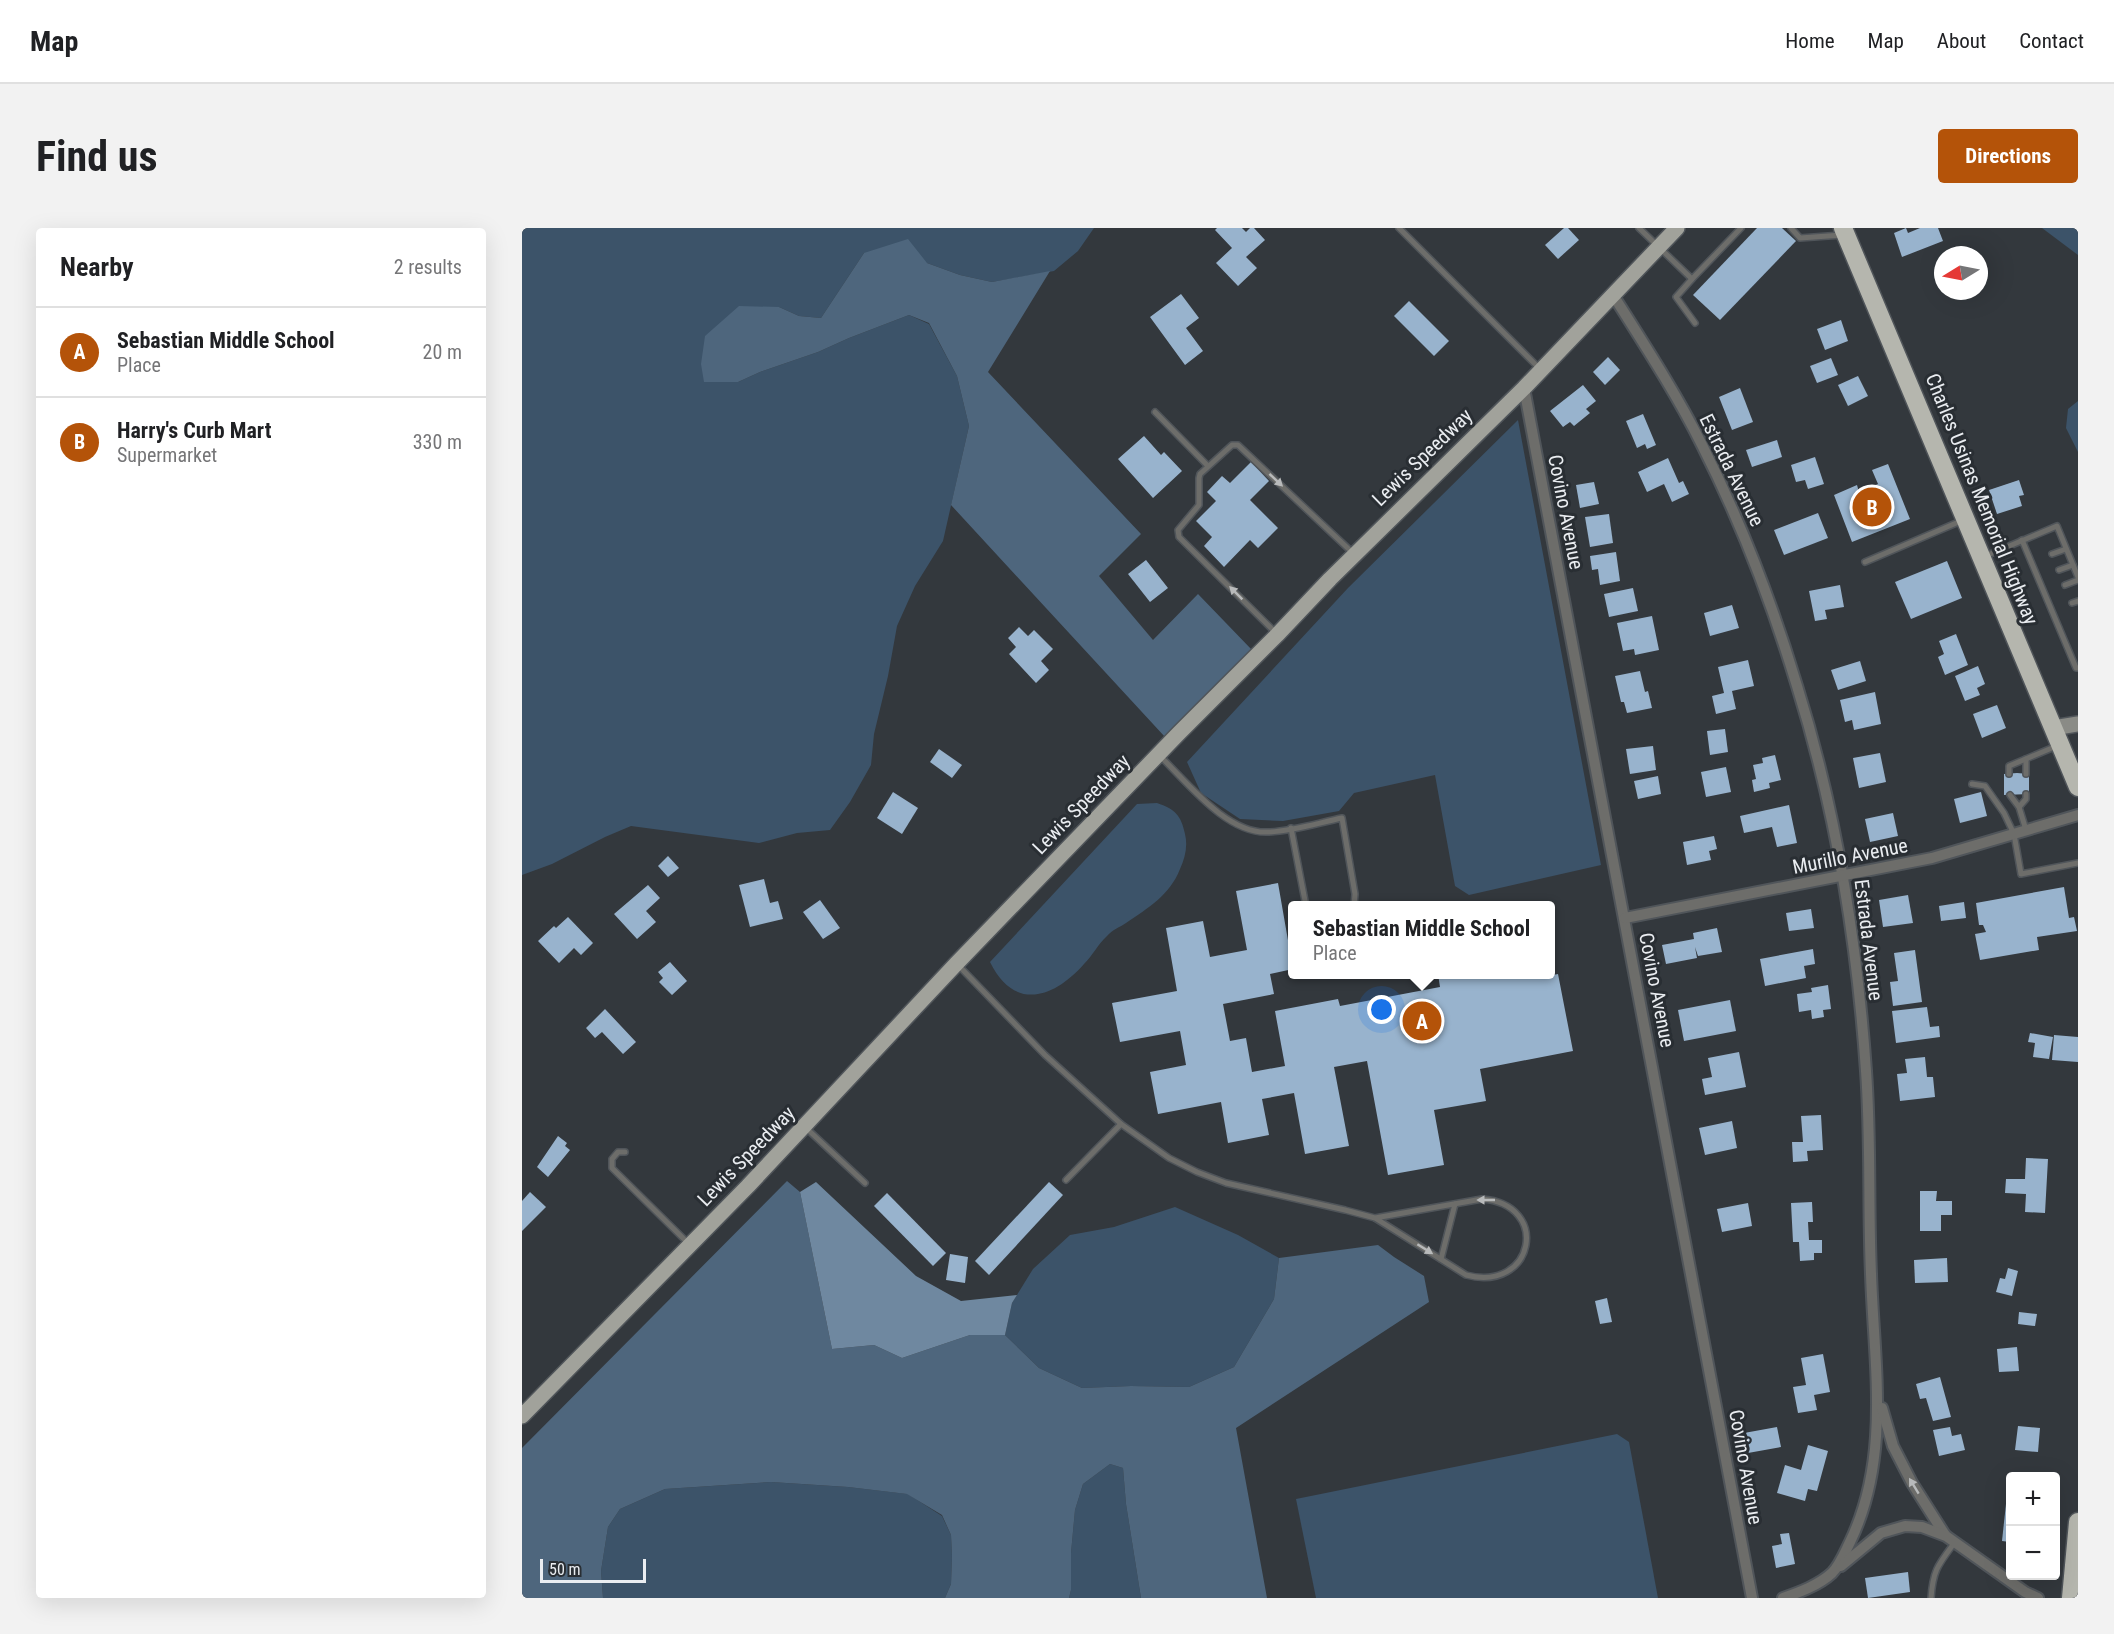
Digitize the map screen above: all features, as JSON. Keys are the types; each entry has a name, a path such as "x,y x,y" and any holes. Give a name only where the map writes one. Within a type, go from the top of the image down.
{"highway":[{"name":"Charles Usinas Memorial Highway","path":"1845,231 2078,787"},
{"path":"2071,1598 2078,1522"}],"main road":[{"name":"Lewis Speedway","path":"522,1416 690,1245 956,964 1354,554 1524,388 1677,228"}],"street":[{"name":"Estrada Avenue","path":"1613,295 1701,441 1749,548 1773,614 1818,761 1843,875 1856,967 1866,1070 1871,1173 1871,1269 1879,1397 1876,1450 1872,1476 1858,1525 1844,1556 1833,1572 1809,1589 1783,1598"},
{"name":"Covino Avenue","path":"1524,388 1752,1598"},
{"path":"2057,736 2078,724"},
{"name":"Murillo Avenue","path":"1625,918 1932,858 2078,815"},
{"path":"1879,1397 1893,1446 1912,1483 1950,1539"},
{"path":"1833,1572 1867,1543 1888,1530 1905,1526 1922,1527 1950,1539 2025,1592 2038,1598"}],"lane":[{"path":"1399,228 1541,370"},
{"path":"1639,228 1692,279"},
{"path":"1695,323 1676,297 1741,228"},
{"path":"1791,228 1800,238 1845,231"},
{"path":"1155,412 1208,466"},
{"path":"1277,635 1178,534 1178,530 1199,505 1199,478 1208,466 1232,445 1238,444 1354,554"},
{"path":"1865,562 1966,519"},
{"path":"1982,558 2057,526 2078,579 2065,585"},
{"path":"2022,540 2076,668 2078,668"},
{"path":"2052,554 2066,549"},
{"path":"2031,562 2038,559"},
{"path":"2059,570 2073,565"},
{"path":"2038,578 2045,575"},
{"path":"2045,593 2052,590"},
{"path":"2052,611 2060,607"},
{"path":"2059,627 2066,624"},
{"path":"2066,642 2072,639"},
{"path":"2009,774 2009,766 2026,759 2057,736"},
{"path":"1159,755 1221,816 1243,828 1262,832 1342,818 1354,901"},
{"path":"2026,759 2026,774"},
{"path":"1971,784 1985,786 2004,813 2014,834 2022,874 2078,863"},
{"path":"2019,807 2026,799 2026,794"},
{"path":"2010,795 2019,807 2026,830"},
{"path":"1291,828 1305,901"},
{"path":"956,964 1045,1055 1122,1124 1169,1158 1216,1179 1256,1191 1375,1218 1466,1275 1492,1278 1511,1270 1520,1261 1524,1251 1526,1231 1523,1220 1506,1204 1497,1200 1482,1199 1375,1218"},
{"path":"1066,1180 1122,1124"},
{"path":"804,1126 865,1183"},
{"path":"625,1152 618,1152 612,1159 612,1168 690,1245"},
{"path":"1441,1259 1455,1204"},
{"path":"1931,1598 1933,1577 1950,1539"}],"shaded area":[{"path":"522,228 1094,228 1078,251 1054,271 992,282 960,275 927,263 864,253 821,318 799,316 779,307 738,382 909,315 929,324 957,376 969,426 943,541 915,586 897,626 874,734 871,765 850,802 830,830 797,833 759,843 631,826 552,864 522,875"},
{"path":"2042,228 2078,228 2078,255"},
{"path":"908,239 927,263 960,275 992,282 1050,271 988,372 1141,534 1099,576 1153,640 1198,594 1252,650 1165,737 951,505 969,426 957,376 929,323 909,315 738,382 704,382 701,364 705,336 739,306 779,307 799,316 821,318 864,253"},
{"path":"2078,401 2078,452 2066,428 2068,409"},
{"path":"1518,420 1601,865 1469,895 1455,886 1435,775 1354,793 1339,811 1283,821 1240,819 1201,793 1187,762 1348,588"},
{"path":"1157,803 1176,814 1186,838 1183,861 1176,878 1164,894 1109,934 1084,964 1060,985 1047,992 1034,995 1010,988 1000,978 990,962 1137,804"},
{"path":"787,1181 800,1192 832,1349 874,1345 902,1358 970,1335 1005,1335 1039,1368 1082,1388 1189,1387 1234,1367 1274,1299 1279,1258 1378,1245 1424,1276 1429,1302 1236,1428 1267,1598 1141,1598 1126,1504 1123,1468 1110,1464 1083,1484 1075,1510 1069,1598 945,1598 951,1584 952,1556 951,1535 942,1515 907,1494 771,1482 665,1489 620,1509 608,1527 601,1571 603,1598 522,1598 522,1448"},
{"path":"816,1182 916,1276 961,1301 1017,1295 1012,1303 1005,1335 970,1335 902,1358 874,1345 832,1349 800,1192"},
{"path":"1175,1207 1238,1235 1279,1258 1274,1299 1234,1367 1189,1387 1082,1388 1039,1368 1005,1335 1012,1303 1033,1269 1070,1235 1114,1227"},
{"path":"1617,1434 1629,1442 1658,1598 1316,1598 1296,1499"},
{"path":"1110,1464 1123,1468 1126,1504 1141,1598 1069,1598 1075,1510 1083,1484"},
{"path":"771,1482 908,1494 942,1516 951,1535 952,1556 951,1584 945,1598 603,1598 601,1571 608,1527 620,1509 665,1489"}],"building":[{"path":"1217,228 1242,228 1246,232 1254,228 1265,240 1246,257 1257,268 1238,286 1216,263 1232,248 1215,230"},
{"path":"1564,228 1568,228 1579,240 1558,259 1545,245"},
{"path":"1757,228 1782,228 1796,241 1720,320 1693,295"},
{"path":"1906,228 1908,233 1920,228 1938,228 1943,241 1902,257 1894,233"},
{"path":"1181,294 1199,318 1186,328 1203,351 1185,365 1150,317"},
{"path":"1409,301 1449,341 1434,356 1394,316"},
{"path":"1841,320 1848,341 1825,350 1817,329"},
{"path":"1608,357 1620,370 1605,385 1593,372"},
{"path":"1831,358 1838,375 1817,383 1810,366"},
{"path":"1858,376 1868,396 1848,406 1838,385"},
{"path":"1583,385 1596,401 1586,409 1590,413 1574,426 1570,422 1563,427 1550,411"},
{"path":"1740,388 1753,422 1732,430 1719,397"},
{"path":"1643,414 1656,445 1647,449 1645,444 1637,448 1626,421"},
{"path":"1144,436 1161,455 1164,452 1182,471 1153,498 1118,459"},
{"path":"1777,440 1782,457 1752,467 1746,450"},
{"path":"1815,457 1824,484 1808,489 1805,480 1796,482 1791,465"},
{"path":"1668,458 1679,483 1683,481 1689,494 1672,502 1664,484 1647,492 1638,472"},
{"path":"1251,462 1269,481 1250,500 1278,528 1258,548 1250,540 1224,567 1204,546 1212,537 1196,521 1216,501 1207,492 1222,476 1230,483"},
{"path":"1888,464 1910,519 1852,542 1834,495 1857,485 1859,492 1878,484 1872,470"},
{"path":"2019,480 2024,495 2019,496 2022,506 1997,514 1989,490"},
{"path":"1594,482 1599,504 1580,508 1576,485"},
{"path":"1818,513 1828,538 1784,555 1774,530"},
{"path":"1609,514 1613,543 1590,547 1585,517"},
{"path":"1616,552 1620,581 1600,585 1598,569 1592,570 1590,556"},
{"path":"1146,560 1168,588 1150,602 1128,574"},
{"path":"1947,561 1962,598 1911,619 1895,582"},
{"path":"1840,585 1844,607 1825,610 1827,619 1815,621 1809,591"},
{"path":"1633,588 1638,611 1609,617 1604,594"},
{"path":"1732,605 1739,628 1710,636 1704,613"},
{"path":"1652,616 1659,650 1635,655 1634,649 1623,651 1617,623"},
{"path":"1019,627 1028,636 1034,630 1053,649 1041,661 1049,670 1036,683 1009,654 1016,647 1008,638"},
{"path":"1956,634 1968,665 1945,675 1938,657 1944,654 1939,641"},
{"path":"1748,660 1754,686 1732,691 1736,709 1716,714 1712,696 1724,693 1718,667"},
{"path":"1860,661 1866,681 1838,690 1831,670"},
{"path":"1978,666 1985,684 1977,688 1980,695 1965,701 1955,676"},
{"path":"1640,671 1652,708 1627,713 1624,702 1621,702 1615,676"},
{"path":"1875,692 1881,724 1854,730 1852,720 1845,722 1840,700"},
{"path":"1997,705 2006,728 1982,738 1973,714"},
{"path":"1725,729 1728,752 1710,755 1707,731"},
{"path":"1653,746 1656,770 1630,774 1626,749"},
{"path":"939,749 962,765 952,778 930,762"},
{"path":"1880,753 1886,782 1859,788 1853,758"},
{"path":"1775,755 1781,780 1769,783 1770,788 1754,792 1752,780 1756,779 1753,765 1763,763 1762,758"},
{"path":"1726,767 1731,792 1706,797 1701,772"},
{"path":"2004,774 2029,774 2029,794 2004,795"},
{"path":"1658,776 1661,794 1638,799 1634,781"},
{"path":"893,792 918,808 902,834 877,818"},
{"path":"1981,792 1987,816 1960,823 1954,799"},
{"path":"1789,805 1797,843 1777,847 1772,827 1744,833 1740,816"},
{"path":"1893,813 1898,836 1870,842 1865,819"},
{"path":"1714,836 1717,849 1709,851 1711,860 1687,865 1683,842"},
{"path":"668,856 679,868 668,877 658,866"},
{"path":"764,879 770,903 778,901 783,919 750,927 739,885"},
{"path":"1278,883 1288,940 1288,970 1270,974 1274,994 1223,1004 1230,1041 1246,1038 1252,1072 1285,1066 1275,1011 1338,999 1340,1006 1440,987 1439,979 1555,979 1555,975 1558,974 1573,1051 1480,1069 1486,1101 1434,1110 1444,1165 1388,1175 1367,1061 1334,1067 1349,1146 1305,1154 1294,1093 1262,1099 1269,1135 1228,1143 1221,1102 1158,1114 1150,1072 1186,1065 1180,1031 1120,1042 1112,1003 1177,991 1166,928 1203,921 1210,957 1247,950 1236,891"},
{"path":"648,885 660,898 646,911 656,922 637,939 614,914"},
{"path":"2064,887 2069,918 2074,917 2077,931 2037,937 2039,950 1980,960 1975,934 1986,932 1983,925 1979,925 1976,903"},
{"path":"1908,895 1913,923 1883,927 1879,900"},
{"path":"820,900 840,928 823,939 803,912"},
{"path":"1964,902 1966,918 1941,921 1939,906"},
{"path":"1811,909 1814,928 1789,931 1786,913"},
{"path":"568,917 593,943 581,955 574,948 559,963 538,941"},
{"path":"1717,928 1722,952 1698,956 1695,947 1697,958 1666,964 1662,945 1694,939 1693,933"},
{"path":"1813,949 1815,964 1804,966 1806,978 1765,986 1760,959"},
{"path":"1915,950 1922,1002 1893,1006 1890,982 1898,981 1894,953"},
{"path":"670,962 687,981 672,995 659,982 663,978 658,972"},
{"path":"1828,985 1831,1009 1823,1010 1824,1017 1812,1019 1811,1010 1799,1012 1797,994 1812,992 1811,988"},
{"path":"1730,1000 1736,1031 1684,1041 1678,1010"},
{"path":"1927,1007 1930,1027 1939,1026 1940,1037 1896,1043 1892,1011"},
{"path":"605,1009 636,1042 623,1054 602,1032 595,1038 586,1028"},
{"path":"2030,1033 2053,1037 2049,1059 2033,1057 2035,1043 2028,1042"},
{"path":"2054,1035 2078,1037 2078,1062 2052,1060"},
{"path":"1739,1052 1746,1087 1705,1095 1702,1079 1712,1077 1708,1058"},
{"path":"1925,1057 1927,1077 1933,1077 1935,1097 1900,1101 1897,1074 1907,1073 1905,1059"},
{"path":"1821,1115 1823,1150 1807,1151 1808,1161 1793,1162 1792,1142 1803,1142 1801,1116"},
{"path":"1732,1121 1737,1148 1705,1155 1699,1128"},
{"path":"558,1136 567,1143 565,1146 570,1150 548,1177 537,1167"},
{"path":"2026,1158 2048,1159 2045,1213 2025,1212 2026,1194 2005,1193 2006,1179 2025,1179"},
{"path":"1049,1182 1063,1195 989,1275 975,1261"},
{"path":"1920,1191 1937,1191 1936,1201 1952,1201 1952,1215 1941,1215 1941,1231 1920,1231"},
{"path":"530,1192 546,1207 522,1231 522,1201"},
{"path":"887,1193 946,1253 933,1266 874,1206"},
{"path":"1812,1202 1813,1222 1808,1222 1809,1240 1822,1240 1822,1253 1814,1253 1814,1260 1800,1261 1799,1242 1793,1242 1791,1203"},
{"path":"1748,1203 1752,1226 1722,1232 1717,1209"},
{"path":"950,1254 968,1257 965,1283 946,1280"},
{"path":"1947,1258 1948,1282 1915,1283 1914,1260"},
{"path":"2008,1268 2018,1271 2012,1296 1996,1292 2000,1278 2005,1279"},
{"path":"1607,1298 1612,1322 1600,1324 1595,1301"},
{"path":"2019,1312 2037,1314 2035,1326 2018,1324"},
{"path":"2017,1347 2019,1371 1999,1372 1997,1349"},
{"path":"1823,1354 1830,1392 1814,1395 1817,1410 1798,1413 1793,1387 1806,1385 1801,1358"},
{"path":"1940,1377 1951,1417 1933,1421 1926,1398 1920,1399 1916,1384"},
{"path":"2018,1426 2040,1428 2038,1452 2015,1450"},
{"path":"1777,1427 1781,1447 1748,1453 1744,1433"},
{"path":"1950,1427 1952,1436 1961,1434 1965,1450 1939,1456 1933,1430"},
{"path":"1808,1445 1828,1451 1817,1491 1808,1489 1805,1501 1777,1493 1785,1465 1801,1470"},
{"path":"2006,1504 2006,1542 2002,1541"},
{"path":"1789,1533 1795,1564 1776,1568 1772,1546 1782,1544 1780,1534"},
{"path":"1908,1572 1910,1592 1868,1598 1865,1578"}],"place":[{"name":"Harry's Curb Mart","path":"1872,507"},
{"name":"Sebastian Middle School","path":"1422,1021"}]}
